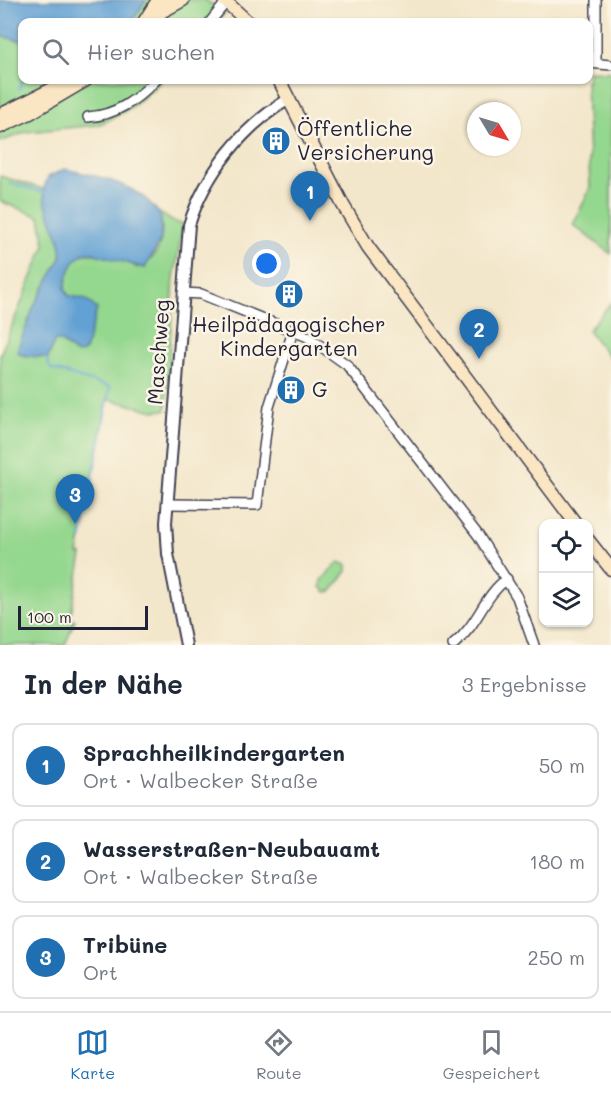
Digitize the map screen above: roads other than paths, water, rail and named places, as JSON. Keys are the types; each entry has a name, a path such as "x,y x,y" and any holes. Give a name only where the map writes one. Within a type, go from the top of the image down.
{"main road":[{"path":"148,18 164,4 183,0"},
{"path":"226,1 244,18"},
{"path":"158,18 164,4"},
{"path":"0,115 61,84"},
{"path":"0,127 30,113 79,84"},
{"path":"281,84 343,205 368,247 572,519"},
{"path":"593,546 611,569"}],"street":[{"path":"593,47 596,0"},
{"path":"213,18 226,1"},
{"path":"593,63 611,64"},
{"path":"88,117 122,109 151,84"},
{"name":"Maschweg","path":"186,645 168,554 167,504 189,225 201,193 249,130 270,110 289,99"},
{"path":"183,293 201,294 293,331 325,349 355,374 478,535 507,579 524,612 534,645"},
{"path":"167,504 258,505 269,407 293,331"},
{"path":"453,645 478,619 493,589 507,579"}],"water":[{"path":"0,0 146,0 135,18 18,18 18,40 0,36"},
{"path":"64,169 104,178 131,189 143,197 161,217 161,239 145,268 88,252 78,257 69,272 65,289 69,296 85,299 97,309 85,350 80,354 73,352 62,342 55,340 48,358 22,355 17,351 34,306 61,258 59,238 44,197 44,187 48,177"}],"waterway":[{"path":"19,89 21,84"},
{"path":"9,183 47,193"},
{"path":"46,358 51,369 110,387 81,540"}],"place":[{"name":"Öffentliche Versicherung","path":"276,141"},
{"name":"Sprachheilkindergarten","path":"310,221"},
{"name":"Heilpädagogischer Kindergarten","path":"289,294"},
{"name":"Wasserstraßen-Neubauamt","path":"479,359"},
{"name":"G","path":"291,390"},
{"name":"Tribüne","path":"75,524"}]}
